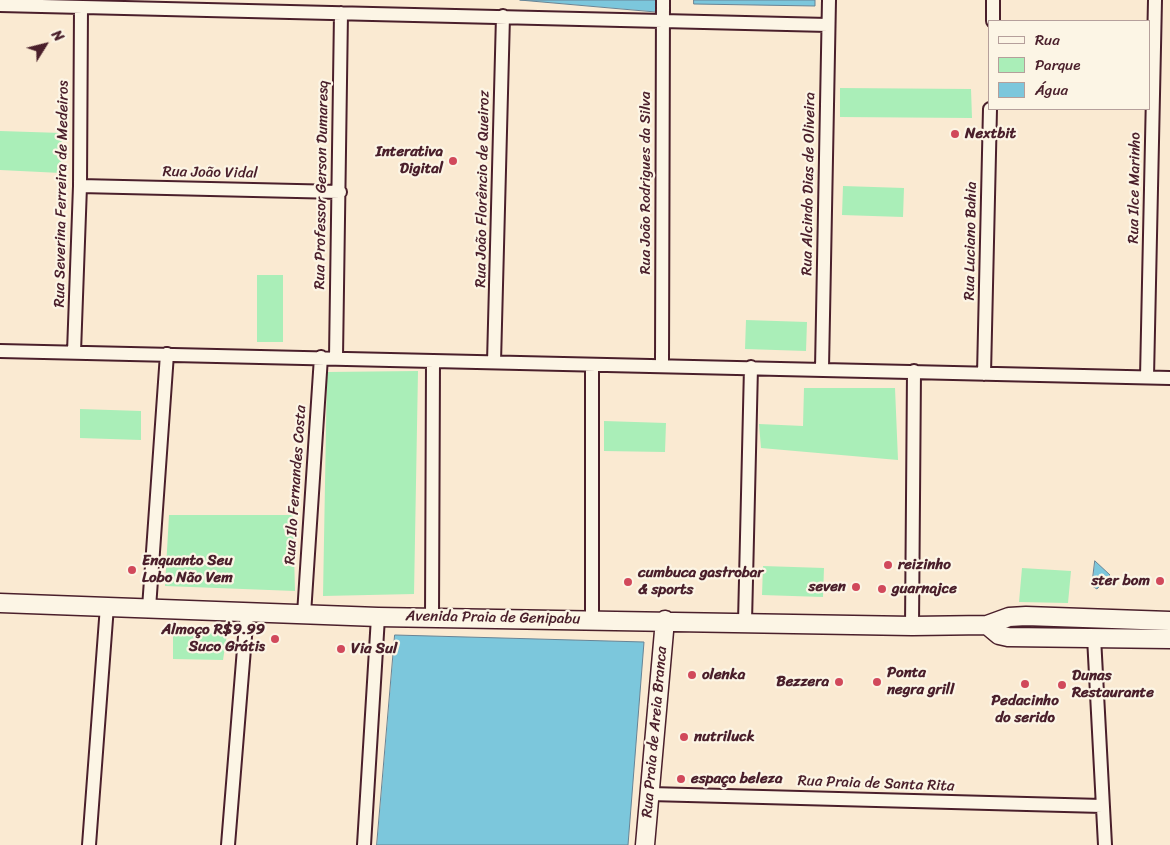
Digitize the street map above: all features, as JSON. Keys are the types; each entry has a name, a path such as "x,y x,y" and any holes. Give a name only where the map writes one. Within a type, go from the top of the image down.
{"main road":[{"name":"Avenida Praia de Genipabu","path":"0,603 378,617 665,620 912,626 987,625 1009,617 1026,616 1170,621"},
{"name":"Rua Praia de Areia Branca","path":"645,845 665,620"},
{"path":"987,625 1000,635 1008,637 1170,639"}],"street":[{"name":"Rua João Rodrigues da Silva","path":"662,365 663,0"},
{"name":"Rua Alcindo Dias de Oliveira","path":"822,368 829,0"},
{"path":"993,0 993,20"},
{"name":"Rua Ilce Marinho","path":"1148,377 1155,0"},
{"path":"0,5 828,25"},
{"name":"Rua Severina Ferreira de Medeiros","path":"74,352 80,186 81,7"},
{"name":"Rua Professor Gerson Dumaresq","path":"336,357 340,192 340,13"},
{"name":"Rua João Florêncio de Queiroz","path":"494,362 503,16"},
{"name":"Rua Luciano Bahia","path":"984,374 990,110"},
{"name":"Rua João Vidal","path":"80,186 340,192"},
{"path":"0,351 336,357 592,365 822,368 1170,378"},
{"path":"149,608 167,354"},
{"name":"Rua Ilo Fernandes Costa","path":"304,614 321,357"},
{"path":"432,618 433,361"},
{"path":"592,365 592,619"},
{"path":"744,622 751,367"},
{"path":"912,626 914,371"},
{"path":"89,845 107,606"},
{"path":"228,845 247,612"},
{"path":"364,845 378,617"},
{"path":"1094,637 1105,845"},
{"name":"Rua Praia de Santa Rita","path":"650,794 1102,806"}],"green space":[{"path":"840,88 971,89 972,118 840,117"},
{"path":"0,131 62,133 61,173 0,170"},
{"path":"843,186 904,188 903,217 842,215"},
{"path":"257,275 283,275 283,342 257,342"},
{"path":"746,320 807,322 806,351 745,349"},
{"path":"418,371 414,594 323,596 327,372"},
{"path":"804,388 895,388 898,460 761,448 759,424 803,426"},
{"path":"80,409 141,411 141,440 80,438"},
{"path":"604,421 666,423 665,452 604,451"},
{"path":"169,515 293,515 295,591 165,586"},
{"path":"763,566 824,568 823,597 762,595"},
{"path":"1022,568 1071,571 1068,603 1019,602"},
{"path":"173,630 227,634 223,660 173,659"}],"water":[{"path":"520,0 660,0 660,12"},
{"path":"694,0 815,0 815,6 694,4"},
{"path":"1095,561 1110,575 1097,589 1092,586"},
{"path":"395,635 644,642 628,845 377,845"}],"place":[{"name":"Nextbit","path":"955,134"},
{"name":"Interativa Digital","path":"453,161"},
{"name":"reizinho","path":"888,565"},
{"name":"Enquanto Seu Lobo Não Vem","path":"132,570"},
{"name":"ster bom","path":"1160,581"},
{"name":"cumbuca gastrobar & sports","path":"628,582"},
{"name":"seven","path":"856,587"},
{"name":"guarnajce","path":"882,589"},
{"name":"Almoço R$9.99 Suco Grátis","path":"275,639"},
{"name":"Via Sul","path":"341,649"},
{"name":"olenka","path":"692,675"},
{"name":"Bezzera","path":"839,682"},
{"name":"Ponta negra grill","path":"877,682"},
{"name":"Pedacinho do serido","path":"1025,684"},
{"name":"Dunas Restaurante","path":"1062,685"},
{"name":"nutriluck","path":"684,737"},
{"name":"espaço beleza","path":"681,779"}]}
